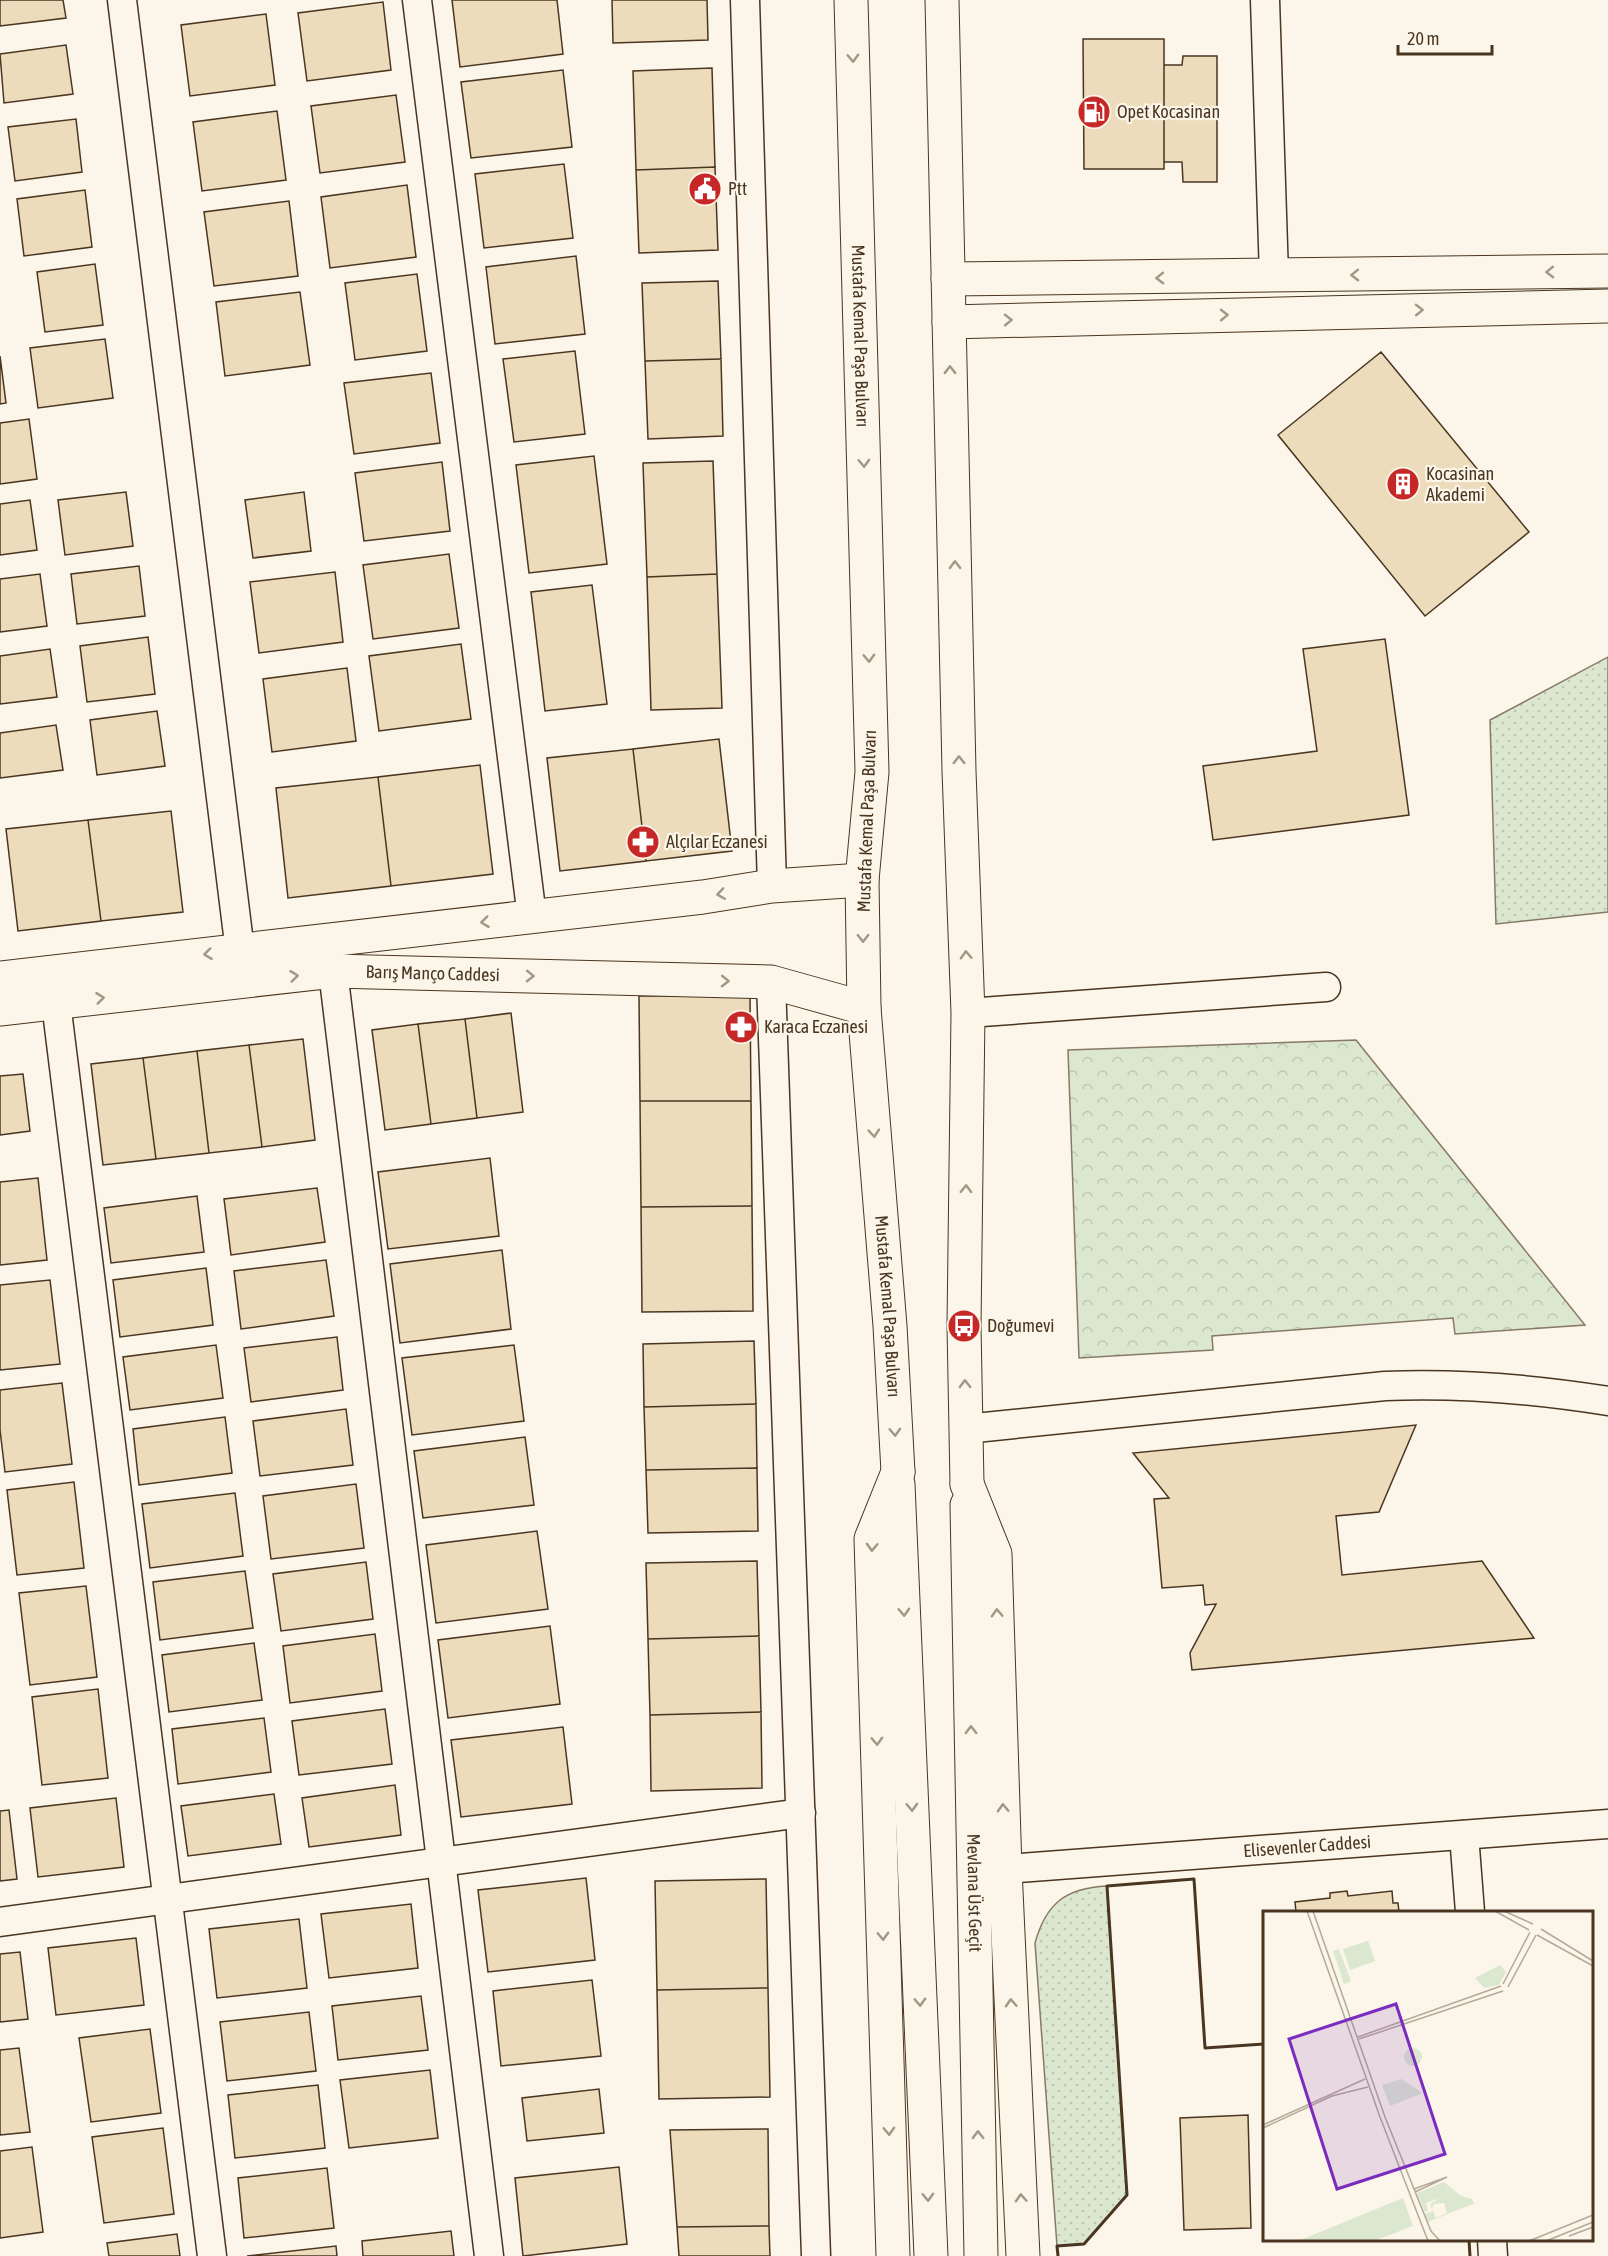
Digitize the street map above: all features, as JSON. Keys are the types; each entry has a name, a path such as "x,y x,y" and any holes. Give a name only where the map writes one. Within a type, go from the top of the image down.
{"main road":[{"name":"Mustafa Kemal Paşa Bulvarı","path":"851,0 872,772 862,880 864,1008 890,1326 898,1472 931,2256"},
{"path":"942,0 959,771 968,1013 964,1326 966,1484 995,1554 1005,1869 1023,2256"},
{"path":"948,279 1608,271"},
{"path":"949,322 1608,306"},
{"name":"Barış Manço Caddesi","path":"0,978 703,897 772,886 862,880"},
{"name":"Barış Manço Caddesi","path":"0,1009 333,971 771,982 864,1008"},
{"path":"893,2256 871,1539 898,1472"},
{"name":"Mevlana Üst Geçit","path":"966,1484 981,2256"}],"street":[{"path":"122,0 240,951"},
{"path":"417,0 532,917"},
{"path":"745,0 772,886"},
{"path":"1265,0 1274,276"},
{"path":"333,971 489,2256"},
{"path":"771,982 816,2256"},
{"path":"968,1013 1326,987"},
{"path":"56,1003 212,2256"},
{"path":"965,1429 1395,1386 1505,1387 1608,1401"},
{"path":"0,1922 801,1813"},
{"name":"Elisevenler Caddesi","path":"1005,1869 1608,1824"},
{"path":"1464,1835 1470,1911"},
{"path":"1492,2241 1493,2256"}],"green space":[{"path":"1608,657 1608,912 1496,924 1490,720"},
{"path":"1356,1040 1585,1325 1455,1334 1453,1318 1212,1336 1213,1350 1079,1358 1068,1050"},
{"path":"1107,1886 1127,2195 1084,2244 1057,2246 1035,1943 1045,1918 1060,1900 1080,1890"}],"building":[{"path":"0,0 63,0 66,18 0,26"},
{"path":"452,0 557,0 563,54 460,67"},
{"path":"612,0 707,0 708,40 613,43"},
{"path":"383,2 391,70 307,81 298,13"},
{"path":"266,14 275,85 190,96 181,25"},
{"path":"1083,39 1164,39 1164,169 1084,169"},
{"path":"66,45 73,94 4,103 0,54"},
{"path":"1183,56 1217,56 1217,182 1183,182 1182,162 1164,162 1164,65 1182,65"},
{"path":"712,68 715,167 636,170 633,71"},
{"path":"563,70 572,147 471,158 461,82"},
{"path":"396,95 405,162 320,173 311,106"},
{"path":"277,111 286,180 202,191 193,122"},
{"path":"76,119 82,172 15,181 8,127"},
{"path":"564,164 573,238 484,248 475,174"},
{"path":"715,167 718,250 639,253 636,170"},
{"path":"407,185 416,257 330,268 321,197"},
{"path":"85,190 92,247 24,256 17,199"},
{"path":"289,201 298,276 214,286 204,212"},
{"path":"576,256 585,334 495,344 486,267"},
{"path":"95,264 103,325 45,332 37,272"},
{"path":"417,274 427,351 355,360 345,283"},
{"path":"718,281 721,359 645,361 642,283"},
{"path":"300,292 310,365 225,376 216,302"},
{"path":"105,339 113,398 38,408 30,348"},
{"path":"575,351 585,434 514,442 503,359"},
{"name":"Kocasinan Akademi","path":"1381,352 1529,532 1425,616 1278,435"},
{"path":"0,356 6,403 0,404"},
{"path":"721,359 723,436 648,439 645,361"},
{"path":"431,373 440,443 354,454 344,383"},
{"path":"29,419 37,479 0,484 0,423"},
{"path":"594,456 607,564 529,573 516,465"},
{"path":"713,461 717,574 647,577 643,463"},
{"path":"442,462 450,531 364,541 355,473"},
{"path":"126,492 133,546 65,555 58,500"},
{"path":"304,492 311,551 253,558 245,500"},
{"path":"30,500 37,550 0,555 0,504"},
{"path":"449,554 459,628 373,639 363,565"},
{"path":"139,566 145,616 77,624 71,574"},
{"path":"335,572 343,642 259,653 250,582"},
{"path":"40,574 47,626 0,632 0,579"},
{"path":"717,574 722,708 651,710 647,577"},
{"path":"592,585 607,704 545,711 531,592"},
{"path":"148,637 155,694 87,702 80,646"},
{"path":"1385,639 1409,815 1213,840 1203,766 1317,751 1303,649"},
{"path":"461,644 471,719 379,731 369,656"},
{"path":"50,649 57,697 0,704 0,656"},
{"path":"347,668 356,741 272,752 263,679"},
{"path":"157,711 165,766 97,775 90,720"},
{"path":"56,725 63,770 0,778 0,733"},
{"path":"719,739 732,851 646,861 633,749"},
{"path":"633,749 646,861 560,871 547,758"},
{"path":"480,765 493,874 391,886 378,777"},
{"path":"378,777 391,886 288,898 276,788"},
{"path":"171,811 183,912 101,921 88,820"},
{"path":"88,820 101,921 18,931 6,829"},
{"path":"750,995 751,1101 640,1101 639,996"},
{"path":"511,1013 523,1112 477,1118 465,1019"},
{"path":"465,1019 477,1118 431,1124 418,1024"},
{"path":"418,1024 431,1124 385,1130 372,1030"},
{"path":"303,1039 315,1140 262,1147 249,1045"},
{"path":"249,1045 262,1147 209,1153 197,1051"},
{"path":"197,1051 209,1153 156,1159 143,1058"},
{"path":"143,1058 156,1159 103,1165 91,1064"},
{"path":"23,1074 30,1131 0,1135 0,1076"},
{"path":"640,1101 751,1101 752,1206 641,1207"},
{"path":"490,1158 499,1236 388,1249 378,1172"},
{"path":"38,1178 47,1260 0,1265 0,1182"},
{"path":"317,1188 325,1242 231,1255 224,1199"},
{"path":"197,1196 204,1252 111,1263 104,1208"},
{"path":"752,1206 753,1311 642,1312 641,1207"},
{"path":"502,1250 511,1329 400,1343 390,1264"},
{"path":"326,1260 334,1316 241,1329 234,1271"},
{"path":"206,1268 213,1325 120,1337 113,1280"},
{"path":"50,1280 60,1364 0,1370 0,1285"},
{"path":"337,1337 343,1390 251,1402 244,1348"},
{"path":"754,1341 756,1404 644,1407 643,1344"},
{"path":"216,1345 223,1398 130,1410 123,1357"},
{"path":"514,1345 524,1421 412,1435 402,1358"},
{"path":"62,1383 72,1464 5,1472 0,1430 0,1390"},
{"path":"756,1404 757,1468 646,1470 644,1407"},
{"path":"346,1409 353,1465 260,1476 253,1421"},
{"path":"225,1417 232,1473 139,1485 133,1429"},
{"path":"1416,1425 1379,1512 1336,1516 1342,1575 1482,1561 1534,1638 1192,1670 1190,1653 1216,1604 1205,1605 1203,1585 1162,1588 1154,1499 1169,1498 1133,1453"},
{"path":"525,1437 534,1505 423,1518 414,1451"},
{"path":"757,1468 758,1531 648,1533 646,1470"},
{"path":"74,1482 84,1568 17,1575 7,1490"},
{"path":"356,1484 364,1548 271,1559 263,1496"},
{"path":"235,1493 243,1556 150,1568 142,1504"},
{"path":"537,1531 548,1609 436,1623 426,1545"},
{"path":"757,1561 759,1636 648,1639 646,1563"},
{"path":"366,1562 373,1619 281,1631 273,1574"},
{"path":"245,1571 253,1628 160,1640 153,1582"},
{"path":"86,1586 97,1677 30,1685 19,1593"},
{"path":"550,1626 560,1704 448,1718 438,1640"},
{"path":"375,1634 382,1691 290,1703 283,1646"},
{"path":"759,1636 761,1712 650,1715 648,1639"},
{"path":"254,1643 262,1700 169,1712 162,1655"},
{"path":"98,1689 108,1778 42,1785 32,1697"},
{"path":"385,1709 392,1764 299,1775 292,1721"},
{"path":"761,1712 762,1788 651,1791 650,1715"},
{"path":"264,1718 271,1772 178,1784 172,1729"},
{"path":"563,1727 572,1804 461,1817 451,1740"},
{"path":"395,1785 401,1835 309,1847 302,1798"},
{"path":"274,1794 281,1844 188,1856 181,1806"},
{"path":"116,1798 124,1867 38,1877 30,1808"},
{"path":"9,1810 17,1879 0,1881 0,1811"},
{"path":"586,1878 595,1960 488,1972 478,1890"},
{"path":"766,1879 768,1988 657,1990 655,1881"},
{"path":"1347,1891 1348,1896 1392,1891 1393,1903 1398,1903 1399,1911 1296,1911 1295,1902 1330,1898 1330,1893"},
{"path":"411,1904 418,1968 329,1978 321,1914"},
{"path":"299,1919 307,1988 217,1998 209,1929"},
{"path":"136,1938 144,2005 56,2015 48,1948"},
{"path":"20,1952 28,2019 0,2022 0,1954"},
{"path":"592,1980 601,2056 501,2066 493,1991"},
{"path":"768,1988 770,2097 659,2099 657,1990"},
{"path":"421,1996 428,2050 338,2060 332,2006"},
{"path":"309,2012 316,2071 227,2081 220,2022"},
{"path":"150,2029 161,2113 91,2122 79,2038"},
{"path":"19,2048 30,2132 0,2135 0,2050"},
{"path":"430,2070 438,2138 349,2148 340,2080"},
{"path":"318,2085 325,2148 235,2158 228,2095"},
{"path":"599,2089 604,2133 527,2141 522,2098"},
{"path":"1248,2115 1251,2228 1184,2230 1180,2118"},
{"path":"163,2128 174,2214 104,2223 92,2137"},
{"path":"768,2129 769,2226 677,2227 670,2130"},
{"path":"32,2147 43,2232 0,2238 0,2151"},
{"path":"619,2167 627,2244 523,2256 515,2178"},
{"path":"327,2168 334,2228 244,2238 238,2178"},
{"path":"769,2226 770,2256 679,2256 677,2227"},
{"path":"451,2231 454,2256 363,2256 362,2241"},
{"path":"177,2234 180,2256 109,2256 107,2243"},
{"path":"336,2246 337,2256 247,2256"}],"wall":[{"path":"1058,2256 1057,2246 1084,2244 1127,2195 1107,1886 1194,1879 1205,2048 1263,2044"},
{"path":"1469,2241 1470,2256"}],"place":[{"name":"Opet Kocasinan","path":"1094,112"},
{"name":"Ptt","path":"705,189"},
{"name":"Kocasinan Akademi","path":"1403,484"},
{"name":"Alçılar Eczanesi","path":"643,842"},
{"name":"Karaca Eczanesi","path":"741,1027"},
{"name":"Doğumevi","path":"964,1326"}]}
